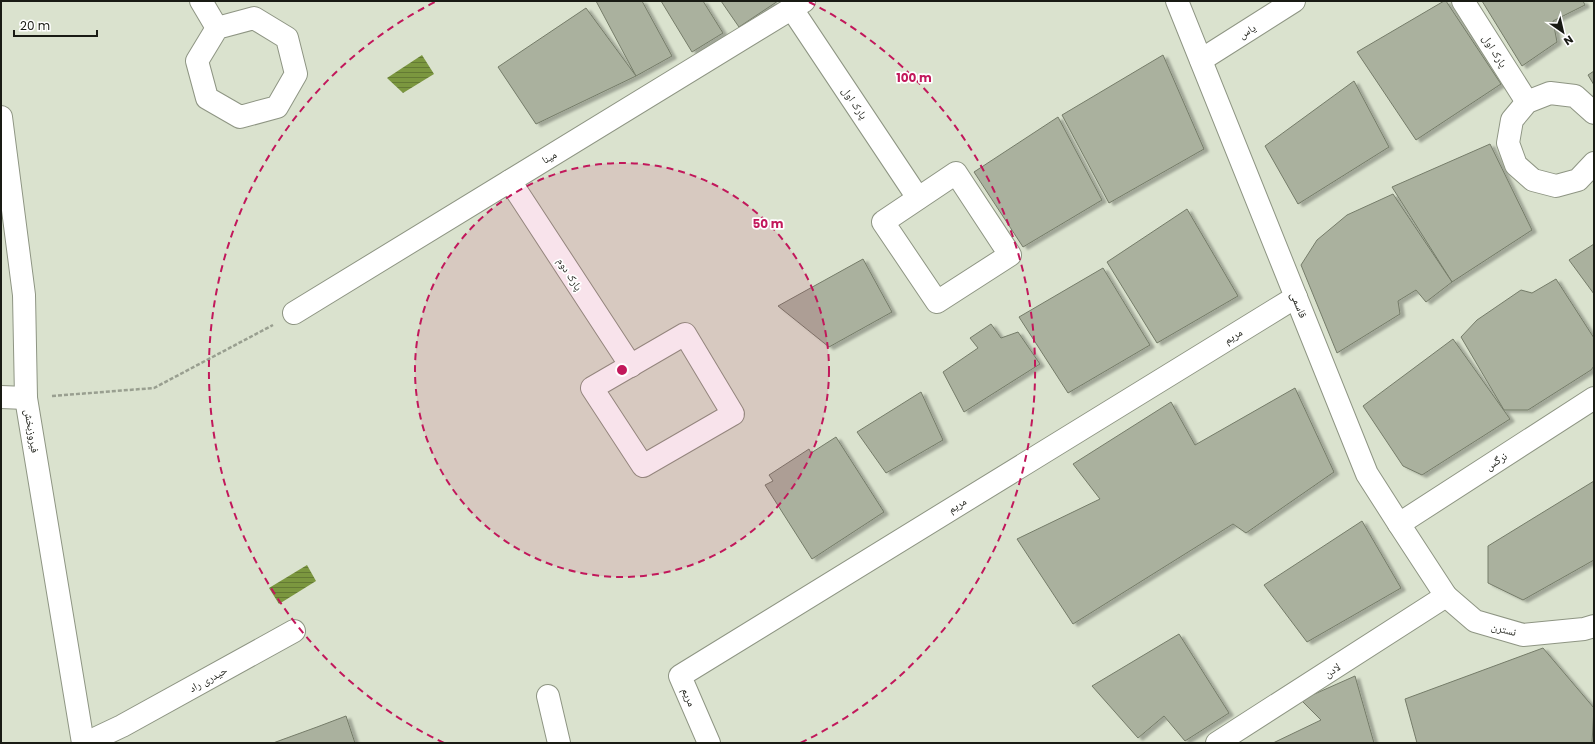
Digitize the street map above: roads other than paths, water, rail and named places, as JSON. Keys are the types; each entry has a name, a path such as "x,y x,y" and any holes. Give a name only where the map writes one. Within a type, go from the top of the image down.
{"street":[{"path":"201,1 217,28"},
{"name":"قاسمی","path":"1177,1 1367,474 1446,596"},
{"name":"یاس","path":"1201,60 1294,1"},
{"name":"پارک اول","path":"1463,1 1526,102"},
{"name":"پارک اول","path":"798,5 918,198"},
{"name":"مینا","path":"294,313 798,5"},
{"path":"254,18 287,38 296,74 277,107 240,117 207,98 197,61 217,28 254,18"},
{"path":"1594,113 1575,96 1550,93 1526,102 1512,120 1508,143 1516,165 1533,180 1556,186 1578,180 1594,163"},
{"name":"فیروزبخش","path":"1,117 24,295 26,398 84,743"},
{"path":"956,173 1010,255 936,302 883,222 918,198 956,173"},
{"name":"پارک دوم","path":"510,181 631,366"},
{"name":"مریم","path":"709,743 680,676 1296,297"},
{"path":"685,334 733,414 643,466 592,388 631,366 685,334"},
{"path":"1,397 26,398"},
{"name":"نرگس","path":"1399,524 1594,398"},
{"name":"نسترن","path":"1446,596 1475,621 1523,635 1584,629 1594,626"},
{"name":"لادن","path":"1217,743 1446,596"},
{"name":"حیدری راد","path":"84,743 123,734 294,631"},
{"path":"548,696 559,743"}]}
